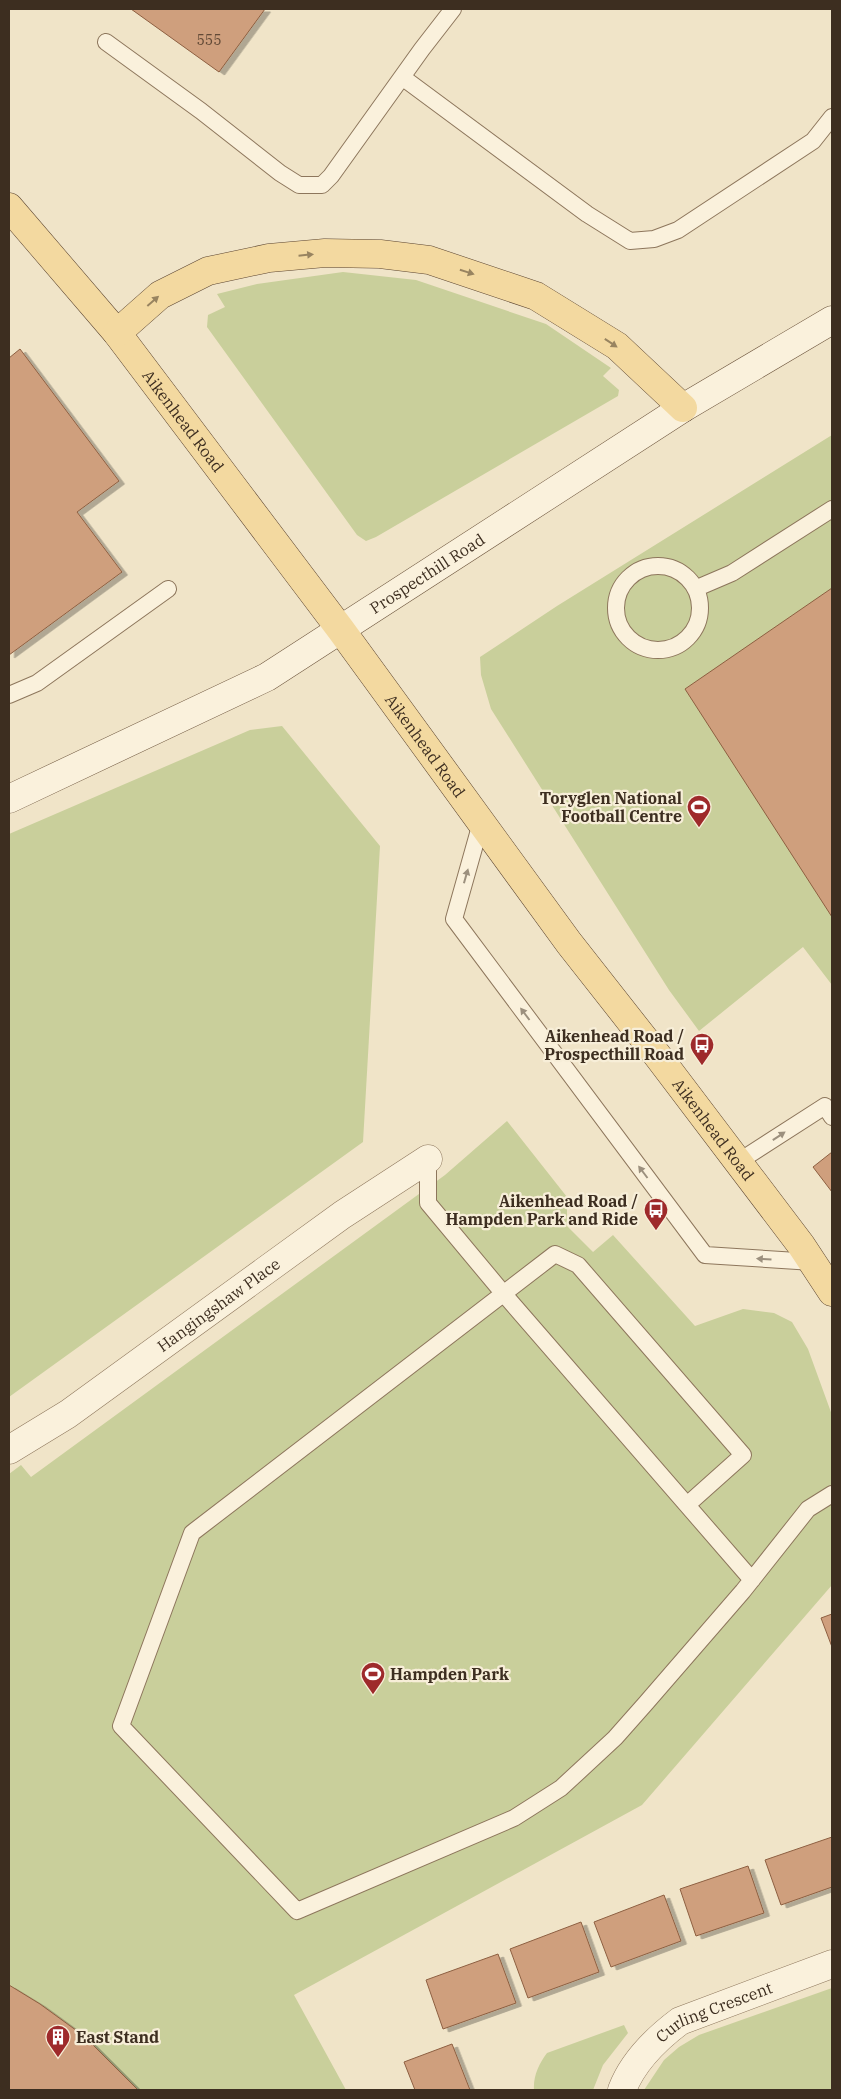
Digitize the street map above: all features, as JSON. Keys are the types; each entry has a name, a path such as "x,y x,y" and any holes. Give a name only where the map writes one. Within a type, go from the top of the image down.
{"main road":[{"name":"Aikenhead Road","path":"9,207 117,333 341,630 569,943 826,1279"},
{"path":"117,333 160,295 208,270 269,258 325,253 380,254 429,260 536,296 617,346 683,408"},
{"name":"Prospecthill Road","path":"9,799 267,677 683,408 832,320"},
{"name":"Hangingshaw Place","path":"9,1450 68,1414 342,1215 428,1159"},
{"name":"Curling Crescent","path":"622,2090 642,2056 662,2034 680,2021 832,1964"}],"lane":[{"path":"106,42 201,111 280,173 299,185 322,185 331,176 453,9"},
{"path":"402,77 587,214 630,241 654,239 678,230 813,141 832,117"},
{"path":"696,588 732,573 832,509"},
{"path":"662,565 676,568 688,576 696,588 701,601 701,615 696,628 687,639 675,647 661,650 647,649 634,643 624,633 618,621 616,607 618,593 625,581 636,572 649,566 662,565"},
{"path":"9,695 37,683 168,590"},
{"path":"481,823 454,919 705,1254 826,1279"},
{"path":"738,1162 824,1106 832,1118"},
{"path":"428,1159 428,1203 503,1293 752,1580"},
{"path":"687,1505 743,1455 578,1265 555,1254 192,1533 121,1726 297,1911 514,1818 561,1788 615,1738 752,1580 808,1509 832,1494"}],"green space":[{"path":"343,272 416,280 546,324 611,368 603,376 619,390 618,396 376,537 366,541 357,535 207,327 208,315 225,307 217,294 257,284"},
{"name":"Toryglen National Football Centre","path":"832,435 832,985 803,947 699,1031 669,990 491,709 481,675 480,657 557,606"},
{"path":"282,726 380,846 363,1142 9,1397 9,834 250,730"},
{"name":"Hampden Park","path":"507,1121 567,1197 567,1226 593,1252 613,1235 695,1326 743,1309 774,1313 792,1322 808,1349 832,1415 832,1585 642,1805 294,1995 346,2090 9,2090 9,1474 21,1465 31,1477 445,1175"},
{"path":"832,1988 832,2090 644,2090 664,2060 679,2047 699,2035"},
{"path":"624,2025 628,2033 603,2065 593,2090 534,2090 537,2070 547,2053"}],"building":[{"path":"131,9 265,9 219,72"},
{"path":"20,349 119,481 77,512 122,572 9,655 9,358"},
{"path":"832,588 832,917 685,689"},
{"path":"832,1152 832,1192 813,1167"},
{"path":"832,1614 832,1647 821,1618"},
{"path":"832,1837 832,1887 781,1905 765,1860"},
{"path":"748,1866 764,1913 696,1936 680,1889"},
{"path":"664,1895 681,1941 611,1967 594,1922"},
{"path":"581,1922 599,1972 528,1998 510,1949"},
{"path":"498,1954 516,2003 443,2029 426,1980"},
{"name":"East Stand","path":"9,1985 40,2004 84,2036 138,2090 9,2090"},
{"path":"452,2044 470,2090 415,2090 404,2062"}],"place":[{"name":"Toryglen National Football Centre","path":"699,828"},
{"name":"Aikenhead Road / Prospecthill Road","path":"702,1066"},
{"name":"Aikenhead Road / Hampden Park and Ride","path":"656,1231"},
{"name":"Hampden Park","path":"373,1695"},
{"name":"East Stand","path":"58,2058"}]}
